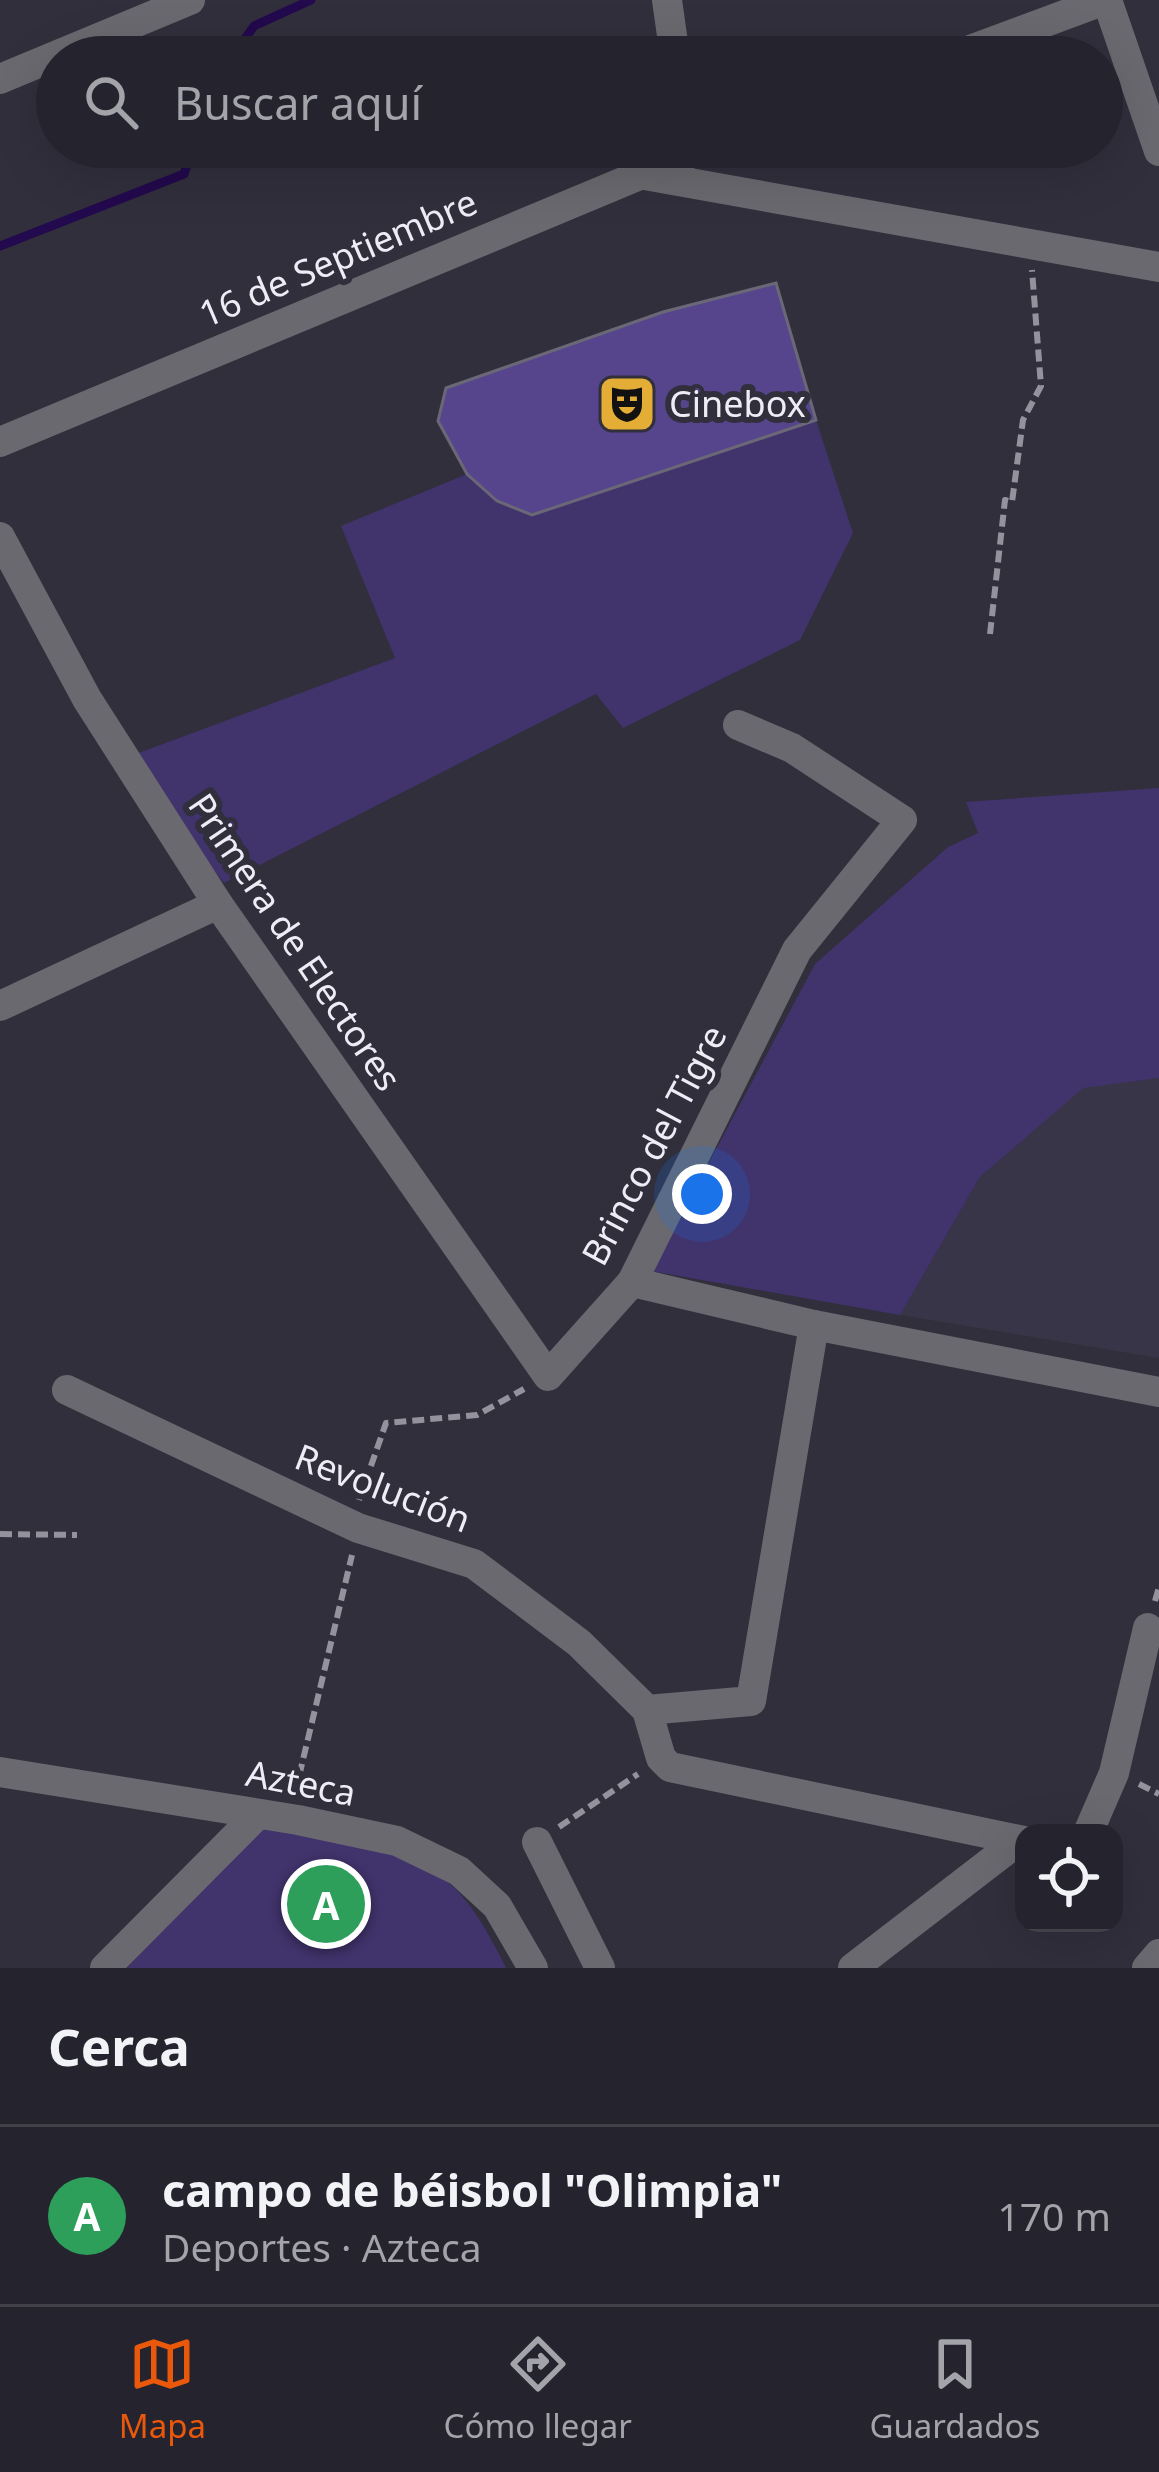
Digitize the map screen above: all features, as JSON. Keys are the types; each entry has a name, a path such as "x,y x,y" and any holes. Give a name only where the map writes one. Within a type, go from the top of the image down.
{"street":[{"path":"103,36 190,0"},
{"path":"667,0 671,36"},
{"path":"1008,36 1106,0 1119,36"},
{"path":"1123,49 1159,152"},
{"path":"0,79 36,64"},
{"name":"16 de Septiembre","path":"0,442 652,168"},
{"path":"639,174 1159,267"},
{"name":"Primera de Electores","path":"0,538 87,699 218,904 548,1376"},
{"name":"Brinco del Tigre","path":"548,1376 632,1282 797,950 902,820 792,748 738,725"},
{"path":"0,1006 218,904"},
{"path":"632,1282 814,1325 1159,1392"},
{"path":"646,1710 751,1700 814,1325"},
{"name":"Revolución","path":"67,1390 358,1528 474,1564 579,1643 646,1710 661,1758"},
{"path":"1092,1824 1114,1773 1148,1628"},
{"path":"661,1758 670,1767 1015,1840"},
{"name":"Azteca","path":"0,1772 397,1841 459,1871 497,1906 533,1968"},
{"path":"105,1968 273,1816"},
{"path":"537,1842 600,1968"},
{"path":"853,1968 1015,1846"},
{"path":"1147,1968 1159,1954"}],"path":[{"path":"990,634 1004,500 1012,502 1023,420 1040,386 1030,243"},
{"path":"273,1816 358,1528 358,1505 386,1423 477,1415 548,1376"},
{"path":"0,1534 77,1535"},
{"path":"537,1842 661,1758"}],"shaded area":[{"path":"816,420 853,533 800,640 623,728 596,694 224,883 125,758 395,658 341,526 467,474 497,501 532,515"},
{"path":"1159,788 1159,1078 1083,1088 980,1177 900,1315 651,1271 815,964 948,847 978,833 966,802"},
{"path":"1159,1078 1159,1358 900,1315 980,1177 1083,1087"},
{"path":"264,1820 356,1839 422,1864 462,1896 506,1968 127,1968"}],"building":[{"name":"Cinebox","path":"776,283 816,420 532,515 497,501 467,474 438,421 446,388 663,312"}],"waterway":[{"path":"247,36 254,26 311,0"},
{"path":"0,246 184,174 186,168"}],"place":[{"name":"Cinebox","path":"627,404"},
{"name":"campo de béisbol \"Olimpia\"","path":"326,1904"}]}
